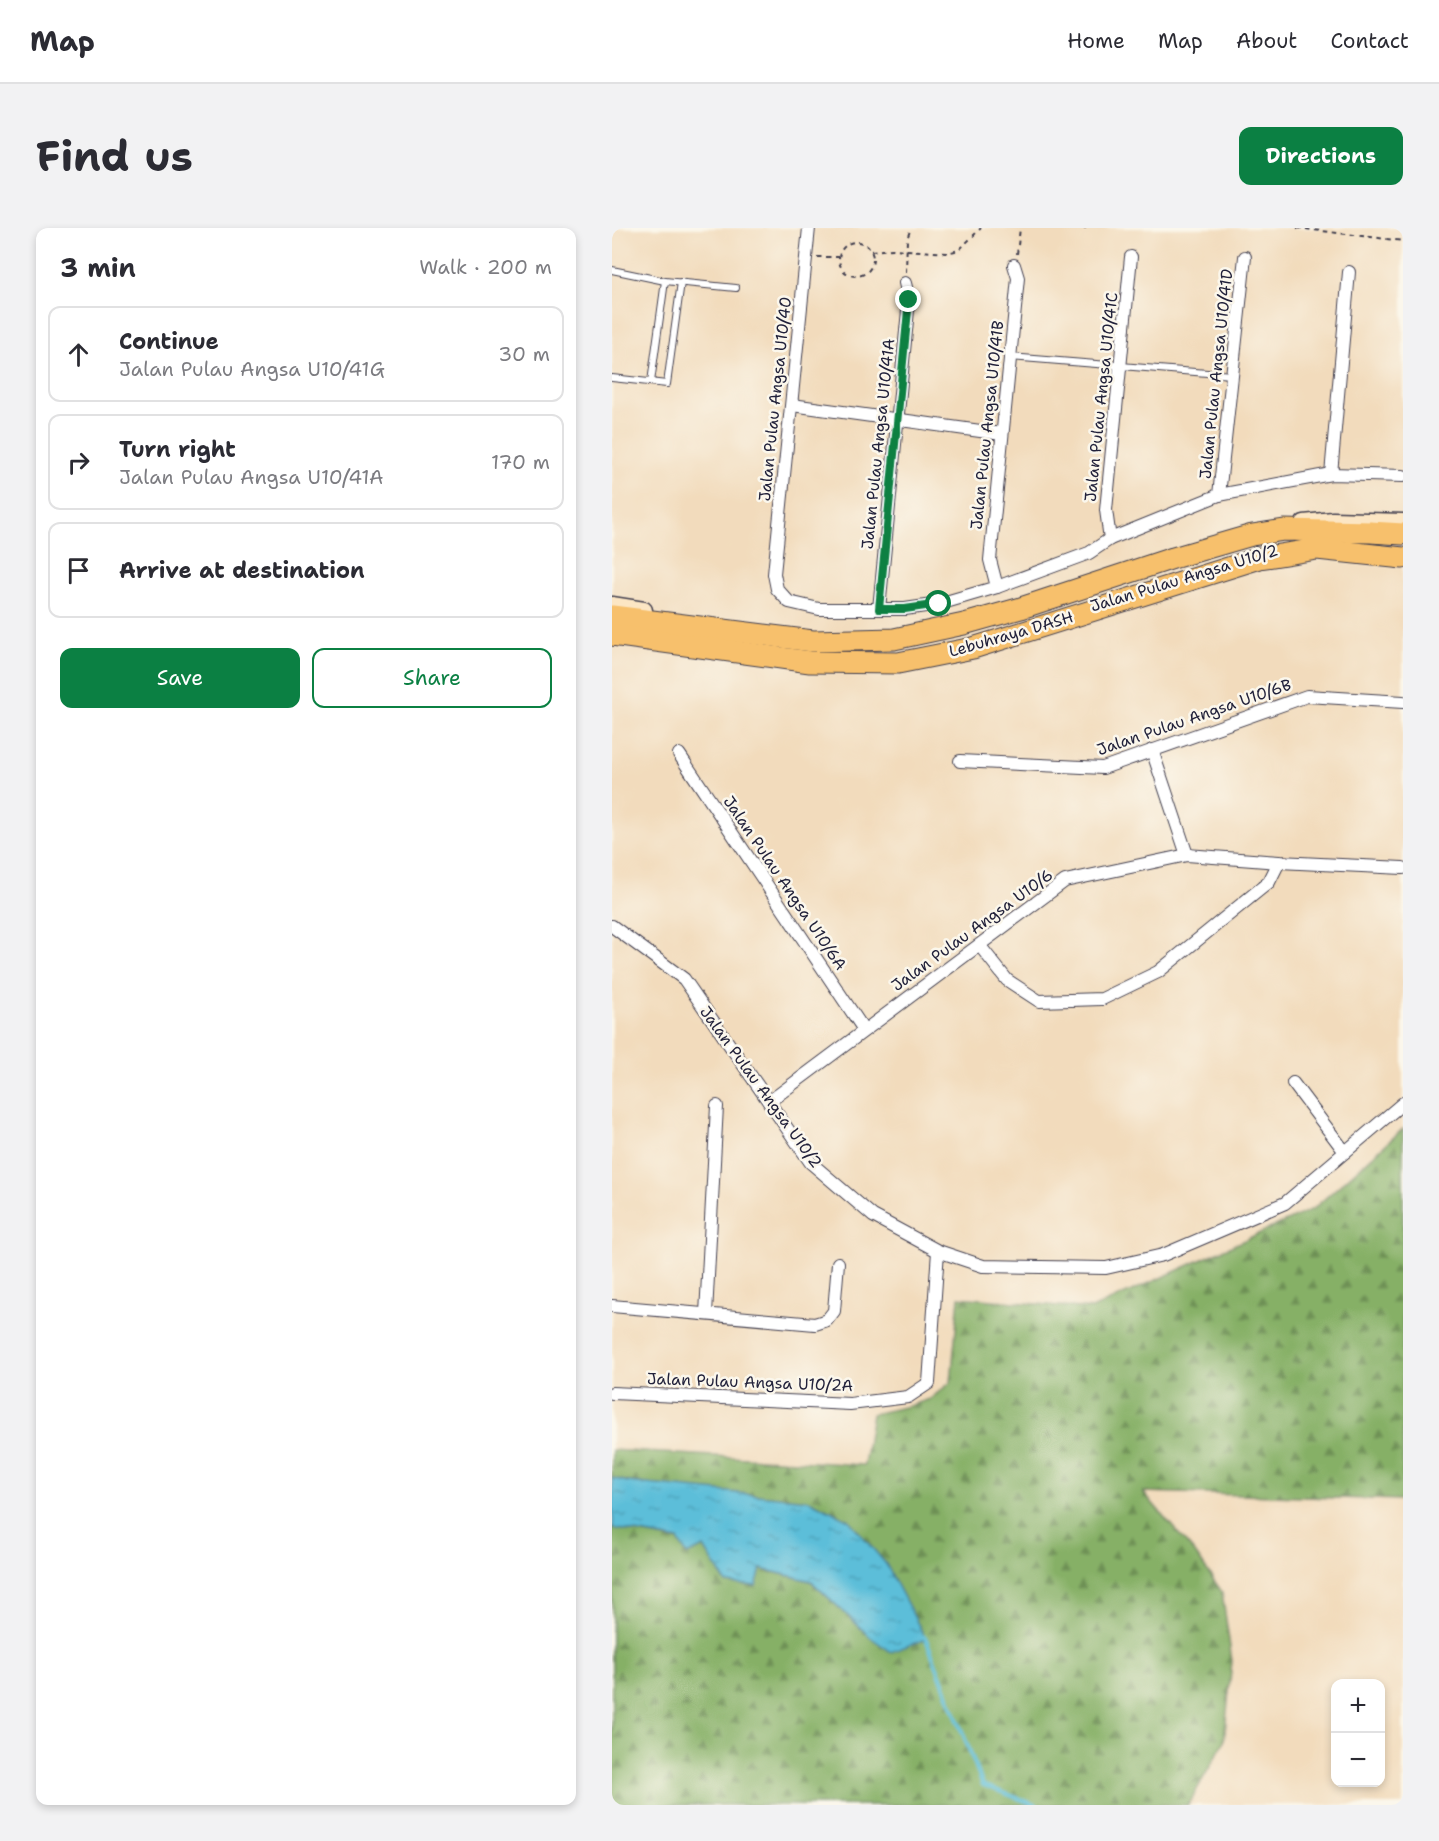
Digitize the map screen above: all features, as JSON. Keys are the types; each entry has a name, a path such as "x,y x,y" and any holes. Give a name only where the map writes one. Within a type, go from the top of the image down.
{"highway":[{"name":"Lebuhraya DASH","path":"612,616 813,641 894,639 964,624 1021,608 1173,558 1252,535 1284,530 1403,534"},
{"name":"Lebuhraya DASH","path":"612,635 810,662 898,663 973,648 1260,558 1317,549 1403,558"}],"street":[{"name":"Jalan Pulau Angsa U10/40","path":"809,228 774,574 777,589 789,602 819,609 879,609"},
{"name":"Jalan Pulau Angsa U10/41C","path":"1110,539 1106,510 1131,257"},
{"name":"Jalan Pulau Angsa U10/41D","path":"1219,495 1245,257"},
{"name":"Jalan Pulau Angsa U10/41B","path":"997,587 990,560 1018,278 1014,266"},
{"path":"1331,474 1349,272"},
{"name":"Jalan Pulau Angsa U10/41A","path":"879,609 909,300 905,283"},
{"path":"792,405 1002,434"},
{"path":"879,609 905,609 939,604 997,587 1089,553 1110,539 1219,495 1331,474 1403,476"},
{"name":"Jalan Pulau Angsa U10/2","path":"612,605 789,632 864,634 968,615 1165,552 1249,529 1333,520 1403,522"},
{"name":"Jalan Pulau Angsa U10/2","path":"612,629 701,643 843,658 898,658 982,640 1258,554 1313,543 1365,539 1403,543"},
{"name":"Jalan Pulau Angsa U10/6B","path":"960,761 1103,768 1307,696 1403,702"},
{"path":"1152,750 1187,855"},
{"name":"Jalan Pulau Angsa U10/6A","path":"679,754 864,1030"},
{"name":"Jalan Pulau Angsa U10/6","path":"770,1101 1065,881 1187,855 1403,868"},
{"path":"980,946 1007,980 1039,1001 1102,999 1158,972 1269,882 1279,862"},
{"name":"Jalan Pulau Angsa U10/2","path":"612,927 684,979 812,1163 873,1216 939,1251 983,1266 1106,1268 1163,1255 1285,1203 1403,1103"},
{"path":"1293,1083 1345,1152"},
{"path":"706,1314 717,1106"},
{"name":"Jalan Pulau Angsa U10/2A","path":"612,1393 850,1404 908,1397 929,1383 939,1251"},
{"path":"612,1306 815,1324 827,1320 834,1311 838,1263"}],"lane":[{"path":"612,270 665,281 736,288"},
{"path":"651,382 665,281"},
{"path":"612,378 667,384 681,282"},
{"path":"1010,357 1232,375"}],"path":[{"path":"905,283 907,238 911,228"},
{"path":"871,252 907,250 947,253 959,250 981,228"},
{"path":"1014,266 1019,250 1020,228"},
{"path":"1075,228 1086,228"},
{"path":"1297,228 1403,241"},
{"path":"853,242 863,244 871,252 872,262 868,271 858,276 848,274 840,267 839,256 843,247 853,242"},
{"path":"806,257 839,256"}],"green space":[{"path":"1403,1129 1403,1500 1143,1492 1195,1553 1222,1592 1232,1661 1224,1742 1188,1805 612,1805 612,1527 704,1546 761,1569 811,1581 870,1637 926,1639 628,1482 612,1478 612,1450 864,1465 872,1414 930,1399 951,1382 959,1297 1092,1309 1313,1209"}],"water":[{"path":"612,1478 628,1482 809,1500 849,1520 886,1564 926,1639 891,1652 870,1637 811,1581 761,1569 756,1586 726,1583 704,1547 687,1555 678,1540 613,1528"}],"waterway":[{"path":"923,1636 983,1785 1036,1805"}],"route":[{"path":"909,300 879,609 905,609 939,604"}]}
